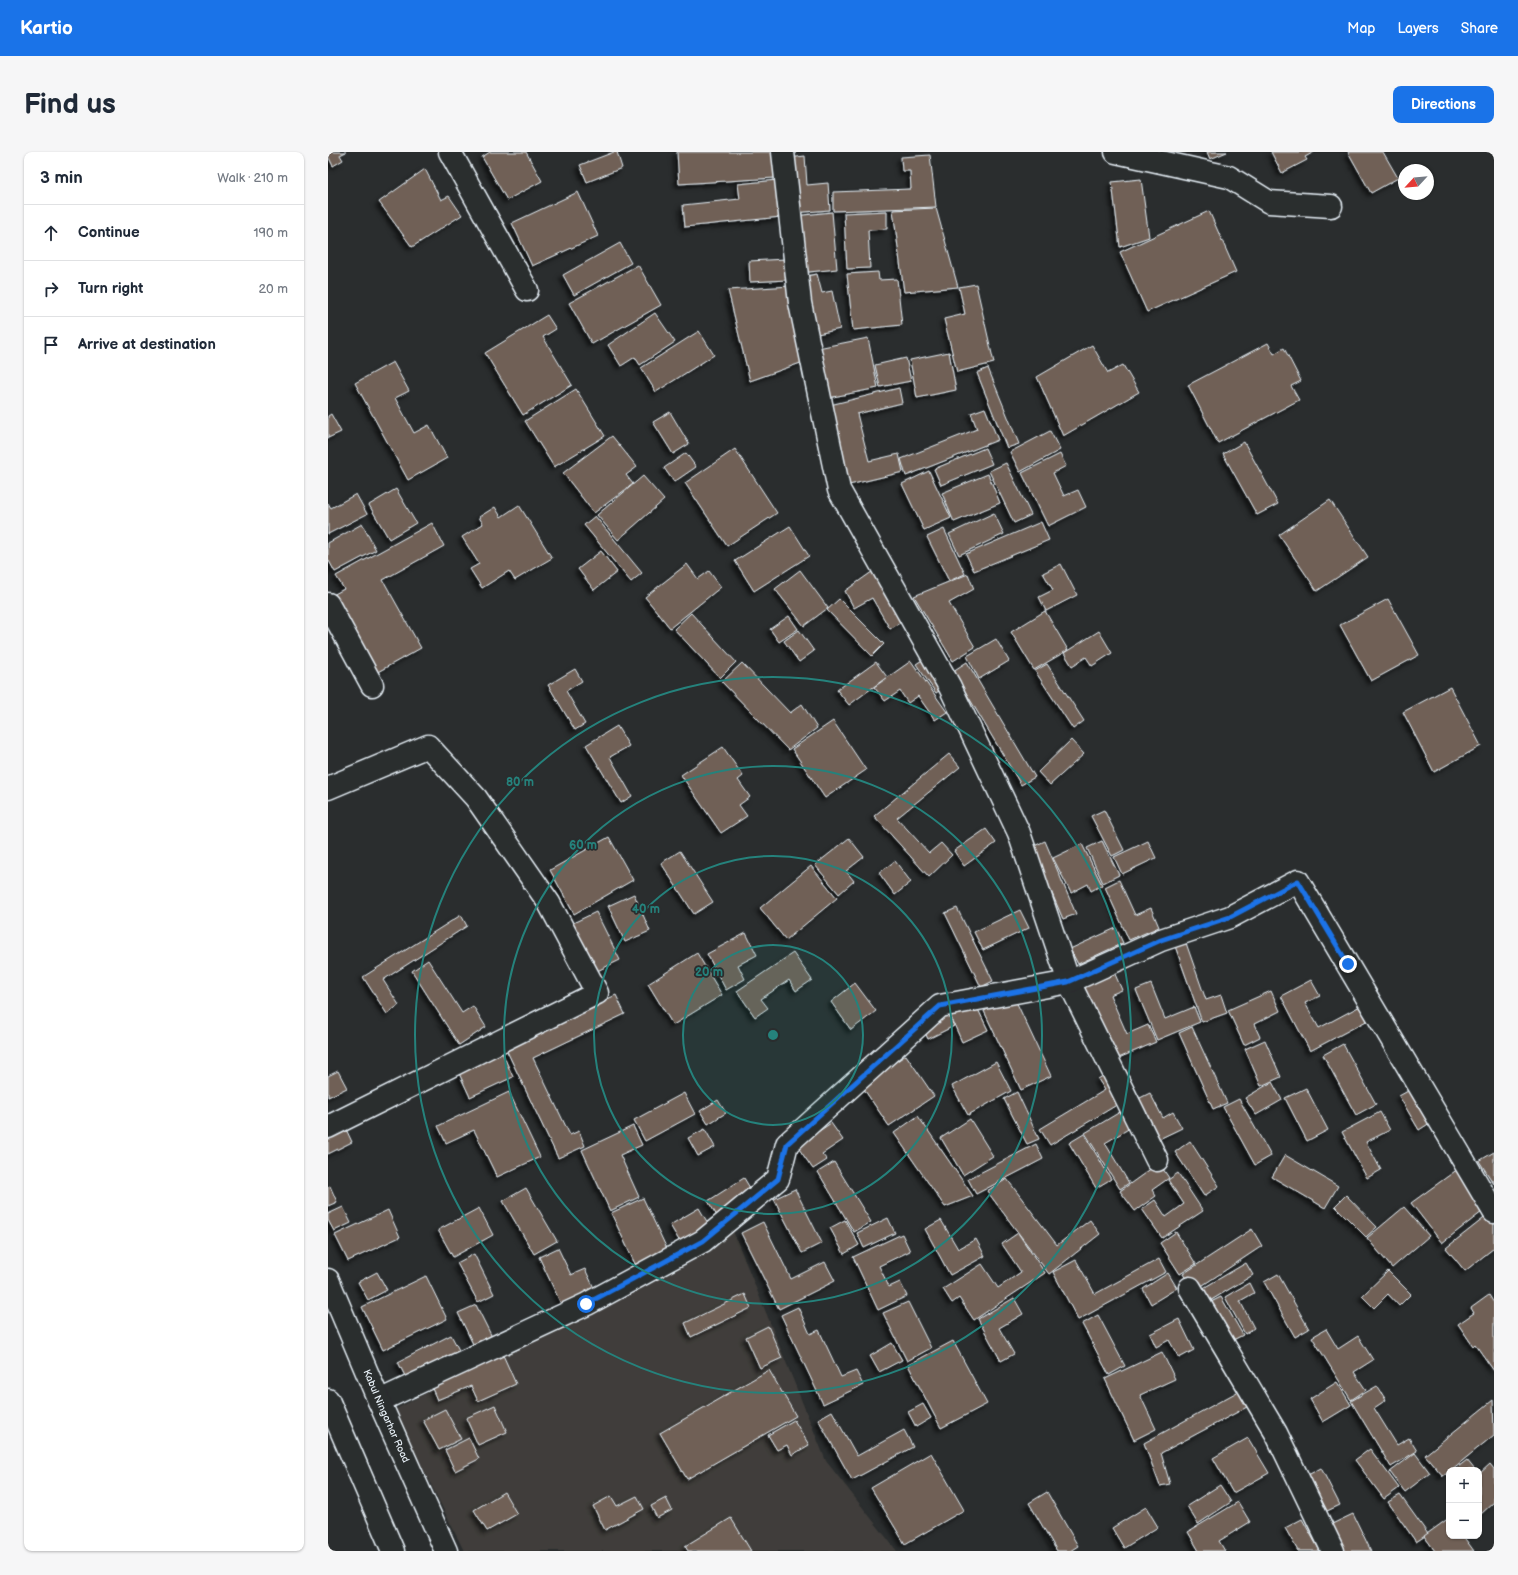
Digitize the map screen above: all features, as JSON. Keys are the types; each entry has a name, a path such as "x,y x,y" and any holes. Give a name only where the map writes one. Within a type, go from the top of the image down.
{"main road":[{"path":"450,152 527,290"},
{"path":"783,152 800,303 839,490 954,694 1018,833 1068,982 1157,1160"},
{"path":"1116,152 1229,177 1269,202 1331,206"},
{"path":"330,613 372,685"},
{"path":"328,788 428,746 476,798 549,903 597,993 328,1127"},
{"path":"379,1401 586,1304 703,1241 778,1179 787,1144 940,1006 1068,982 1161,940 1230,917 1298,881 1494,1212"},
{"name":"Kabul Ningarhar Road","path":"328,1280 379,1401 446,1551"},
{"path":"1190,1288 1276,1433 1333,1551"},
{"path":"328,1400 393,1551"}],"shaded area":[{"path":"733,1231 826,1461 897,1551 464,1551 394,1410"}],"building":[{"path":"328,152 346,152 340,155 343,160 333,166 328,156"},
{"path":"490,152 526,152 542,181 507,200 482,157"},
{"path":"617,152 622,168 587,182 580,165"},
{"path":"677,152 774,152 775,178 679,184"},
{"path":"1207,152 1227,152 1210,159"},
{"path":"1271,152 1314,152 1305,157 1307,160 1282,173"},
{"path":"1348,152 1383,152 1398,178 1371,193"},
{"path":"930,155 936,207 833,211 833,192 911,189 910,171 902,171 901,157"},
{"path":"805,156 807,185 828,183 830,210 793,213 789,158"},
{"path":"425,169 441,200 449,196 462,215 412,247 379,202"},
{"path":"1141,179 1149,237 1120,247 1112,182"},
{"path":"777,180 781,217 685,227 683,205 740,199 738,184"},
{"path":"578,192 598,236 532,266 512,223"},
{"path":"936,208 958,287 904,292 893,210"},
{"path":"887,211 887,229 868,230 870,268 847,269 844,213"},
{"path":"1209,211 1236,272 1147,312 1120,252"},
{"path":"832,212 837,269 800,273 794,216"},
{"path":"620,243 631,263 574,295 563,275"},
{"path":"786,259 787,280 750,282 749,261"},
{"path":"638,265 661,305 592,344 569,303"},
{"path":"878,272 879,280 897,279 902,325 853,330 847,274"},
{"path":"817,274 822,293 832,291 840,329 813,335 801,277"},
{"path":"976,284 994,363 957,372 944,319 965,314 959,287"},
{"path":"791,286 809,360 750,381 728,290"},
{"path":"655,313 675,342 640,365 635,357 621,366 608,345"},
{"path":"547,315 556,329 543,337 572,385 523,415 485,353"},
{"path":"699,331 714,355 656,392 641,368"},
{"path":"868,338 878,388 828,398 818,348"},
{"path":"1268,343 1274,354 1284,348 1301,381 1291,386 1299,400 1218,443 1188,385"},
{"path":"1092,345 1108,373 1123,365 1139,392 1063,436 1037,377"},
{"path":"949,352 956,390 917,398 910,360"},
{"path":"906,358 911,381 880,387 875,365"},
{"path":"393,362 409,391 395,398 414,433 429,425 447,458 408,480 355,383"},
{"path":"988,368 1019,444 1007,448 977,373"},
{"path":"899,388 902,403 857,414 869,461 899,454 903,472 849,485 830,405"},
{"path":"576,389 605,436 554,467 525,421"},
{"path":"985,408 998,440 906,476 901,459 977,429 971,413"},
{"path":"670,412 689,444 673,454 653,422"},
{"path":"331,414 341,432 328,438 328,416"},
{"path":"1050,431 1060,450 1020,472 1010,452"},
{"path":"612,436 637,467 626,475 633,484 594,513 563,473"},
{"path":"1244,442 1278,504 1257,515 1223,454"},
{"path":"985,448 992,464 941,485 934,469"},
{"path":"735,449 777,513 727,546 685,483"},
{"path":"686,453 696,467 674,482 664,468"},
{"path":"1060,454 1066,466 1053,473 1064,496 1078,490 1086,507 1048,526 1022,473"},
{"path":"1006,463 1031,515 1014,523 989,471"},
{"path":"929,471 951,518 924,530 902,484"},
{"path":"988,474 1000,503 954,522 942,493"},
{"path":"643,476 664,500 618,540 597,515"},
{"path":"396,489 416,523 389,539 369,505"},
{"path":"356,494 367,514 328,534 328,503 331,508"},
{"path":"1330,500 1368,557 1317,591 1279,535"},
{"path":"519,505 552,558 515,580 509,571 482,588 470,569 479,564 462,537 483,524 479,517 495,507 501,517"},
{"path":"994,513 1004,534 959,555 949,534"},
{"path":"595,516 642,573 631,582 584,525"},
{"path":"1041,522 1049,540 974,571 966,554"},
{"path":"432,523 444,546 383,580 421,648 374,674 331,596 344,589 336,576"},
{"path":"362,524 376,550 335,572 328,559 328,543"},
{"path":"790,526 809,556 754,591 735,561"},
{"path":"944,529 965,574 949,581 927,537"},
{"path":"601,551 617,572 594,590 578,569"},
{"path":"687,564 698,579 709,571 721,587 670,628 645,597"},
{"path":"1061,564 1077,595 1046,611 1039,597 1053,590 1043,573"},
{"path":"876,569 906,619 890,629 872,598 854,608 845,591"},
{"path":"800,570 828,608 804,626 775,589"},
{"path":"968,574 974,589 949,603 975,647 953,661 914,596"},
{"path":"839,599 884,644 872,656 827,610"},
{"path":"1388,599 1419,655 1371,681 1340,625"},
{"path":"1045,611 1068,650 1034,670 1011,632"},
{"path":"691,613 736,662 720,678 674,629"},
{"path":"789,616 798,629 779,642 770,629"},
{"path":"799,630 814,651 799,662 784,641"},
{"path":"1099,631 1112,653 1092,666 1086,657 1072,666 1064,653"},
{"path":"996,639 1009,661 979,679 967,656"},
{"path":"930,655 949,684 936,693 916,664"},
{"path":"911,661 947,712 935,720 918,696 908,703 900,691 885,701 874,687"},
{"path":"876,662 887,677 849,705 837,690"},
{"path":"967,662 1035,777 1021,785 953,671"},
{"path":"742,663 790,713 802,704 817,728 788,750 722,682"},
{"path":"1047,664 1084,721 1073,729 1035,671"},
{"path":"575,669 582,681 566,691 585,724 575,730 548,685"},
{"path":"1450,687 1481,746 1434,772 1403,712"},
{"path":"833,721 866,770 825,798 792,749"},
{"path":"617,726 629,746 610,757 632,796 621,803 586,745"},
{"path":"1071,740 1084,754 1050,785 1038,772"},
{"path":"723,747 743,776 738,780 750,797 739,805 747,816 721,833 681,775"},
{"path":"949,754 960,767 897,818 929,853 941,843 952,855 929,877 874,816"},
{"path":"1104,810 1124,850 1112,856 1091,816"},
{"path":"986,829 996,843 964,866 954,851"},
{"path":"609,837 633,880 574,914 550,870"},
{"path":"849,838 864,857 846,871 854,881 839,894 815,865"},
{"path":"1045,841 1076,914 1063,919 1032,847"},
{"path":"1102,841 1119,875 1103,883 1087,848"},
{"path":"1148,841 1156,858 1122,874 1114,857"},
{"path":"1082,844 1102,885 1091,891 1088,884 1071,893 1053,858"},
{"path":"680,851 713,902 694,914 661,863"},
{"path":"895,861 911,882 895,895 879,873"},
{"path":"811,866 837,898 786,940 760,908"},
{"path":"1119,880 1135,915 1151,908 1159,927 1129,940 1105,887"},
{"path":"634,894 650,931 625,942 608,906"},
{"path":"957,908 993,981 981,987 945,913"},
{"path":"1020,910 1029,928 983,950 974,932"},
{"path":"596,912 620,960 595,972 571,924"},
{"path":"461,915 467,926 383,980 399,1005 387,1014 363,977"},
{"path":"1116,928 1123,943 1078,964 1070,949"},
{"path":"746,933 757,955 738,965 745,979 726,990 707,954"},
{"path":"1186,943 1206,1000 1221,995 1227,1013 1202,1022 1175,946"},
{"path":"697,953 722,995 673,1025 648,984"},
{"path":"793,953 812,980 796,991 789,980 761,999 768,1008 755,1017 737,991"},
{"path":"428,960 462,1013 473,1006 486,1027 459,1045 412,971"},
{"path":"1114,972 1122,990 1110,995 1127,1034 1148,1025 1156,1042 1114,1060 1082,985"},
{"path":"1311,980 1320,996 1305,1003 1319,1028 1364,1004 1372,1018 1310,1051 1281,996"},
{"path":"855,983 876,1011 851,1030 831,1002"},
{"path":"1151,984 1165,1019 1194,1007 1200,1022 1157,1040 1136,990"},
{"path":"1271,991 1280,1011 1254,1024 1260,1037 1244,1045 1228,1010"},
{"path":"616,995 625,1014 533,1058 570,1135 579,1131 585,1146 558,1158 505,1047"},
{"path":"1014,997 1051,1076 1021,1090 984,1011"},
{"path":"975,1003 988,1030 962,1042 950,1015"},
{"path":"948,1015 954,1026 928,1039 923,1028"},
{"path":"1192,1027 1227,1103 1213,1109 1179,1033"},
{"path":"1265,1040 1281,1077 1261,1086 1245,1049"},
{"path":"1343,1044 1376,1104 1356,1115 1323,1055"},
{"path":"500,1048 513,1077 470,1097 457,1069"},
{"path":"906,1055 934,1096 889,1126 861,1085"},
{"path":"996,1062 1011,1091 968,1115 952,1086"},
{"path":"338,1071 347,1088 328,1097 328,1076"},
{"path":"1109,1072 1125,1100 1050,1145 1040,1129 1105,1090 1098,1079"},
{"path":"1272,1082 1282,1100 1256,1115 1245,1098"},
{"path":"1417,1086 1436,1119 1419,1130 1399,1096"},
{"path":"1306,1088 1328,1130 1307,1141 1285,1098"},
{"path":"509,1092 540,1157 497,1177 474,1130 446,1143 438,1126"},
{"path":"1017,1092 1039,1139 1027,1144 1004,1099"},
{"path":"684,1093 695,1114 645,1141 634,1120"},
{"path":"1150,1093 1163,1118 1173,1112 1182,1128 1157,1140 1136,1100"},
{"path":"1239,1099 1271,1156 1255,1165 1223,1107"},
{"path":"718,1100 726,1113 708,1124 700,1111"},
{"path":"1120,1112 1130,1128 1105,1143 1129,1183 1120,1189 1085,1133"},
{"path":"1380,1112 1390,1130 1366,1142 1381,1170 1367,1178 1342,1132"},
{"path":"918,1116 973,1196 945,1207 894,1133"},
{"path":"970,1119 993,1156 963,1175 941,1138"},
{"path":"831,1123 843,1140 822,1154 827,1160 813,1169 797,1146"},
{"path":"633,1126 642,1145 620,1155 639,1197 610,1211 582,1150"},
{"path":"345,1127 352,1142 328,1154 328,1136"},
{"path":"705,1129 715,1147 698,1156 688,1138"},
{"path":"1084,1134 1111,1179 1096,1188 1069,1143"},
{"path":"1190,1141 1219,1186 1204,1196 1175,1152"},
{"path":"1036,1144 1043,1159 976,1194 968,1179"},
{"path":"1494,1152 1494,1184 1479,1161"},
{"path":"1285,1155 1338,1186 1325,1208 1272,1177"},
{"path":"834,1162 871,1222 854,1232 818,1172"},
{"path":"1159,1163 1169,1178 1152,1190 1156,1196 1135,1211 1120,1191"},
{"path":"1458,1169 1487,1208 1442,1243 1411,1203"},
{"path":"1178,1173 1203,1211 1162,1238 1142,1209 1155,1200 1166,1217 1184,1204 1168,1180"},
{"path":"744,1178 753,1193 717,1216 708,1201"},
{"path":"1007,1179 1057,1245 1090,1220 1100,1234 1049,1274 987,1191"},
{"path":"330,1186 337,1202 328,1206 328,1187"},
{"path":"526,1188 557,1241 534,1254 503,1201"},
{"path":"795,1189 822,1243 802,1253 774,1199"},
{"path":"1346,1195 1377,1227 1366,1237 1335,1206"},
{"path":"643,1198 668,1251 636,1266 611,1213"},
{"path":"343,1207 351,1223 334,1231 328,1220 328,1214"},
{"path":"1404,1207 1429,1236 1392,1268 1367,1238"},
{"path":"479,1208 493,1235 453,1257 438,1230"},
{"path":"699,1208 709,1225 680,1242 670,1225"},
{"path":"388,1210 400,1237 348,1261 335,1235"},
{"path":"1488,1215 1494,1223 1494,1248 1465,1271 1446,1248"},
{"path":"888,1218 895,1233 864,1248 857,1233"},
{"path":"845,1220 859,1245 844,1254 830,1228"},
{"path":"941,1220 958,1249 976,1239 985,1256 950,1275 925,1229"},
{"path":"763,1222 791,1279 825,1262 835,1281 779,1309 741,1233"},
{"path":"1252,1229 1262,1246 1194,1291 1183,1274"},
{"path":"1176,1232 1196,1264 1180,1274 1160,1243"},
{"path":"1018,1233 1045,1273 974,1320 959,1298 952,1303 943,1289 982,1264 998,1288 1021,1272 1002,1244"},
{"path":"902,1234 910,1251 879,1266 889,1287 900,1282 907,1296 878,1310 853,1257"},
{"path":"558,1248 571,1275 585,1269 594,1288 561,1304 539,1257"},
{"path":"474,1254 494,1294 478,1302 457,1263"},
{"path":"1159,1259 1166,1272 1078,1320 1053,1272 1076,1260 1095,1294"},
{"path":"1246,1263 1253,1275 1203,1305 1195,1293"},
{"path":"1388,1271 1411,1294 1399,1306 1388,1294 1374,1308 1362,1296"},
{"path":"377,1272 387,1290 368,1300 358,1282"},
{"path":"1168,1273 1177,1288 1151,1304 1143,1289"},
{"path":"1278,1274 1309,1329 1295,1337 1264,1282"},
{"path":"426,1276 447,1319 383,1350 362,1307"},
{"path":"1249,1283 1254,1293 1240,1301 1254,1328 1245,1334 1225,1297"},
{"path":"745,1294 751,1308 691,1337 685,1323"},
{"path":"1489,1295 1494,1303 1494,1371 1475,1344 1473,1346 1458,1324 1474,1313 1471,1308"},
{"path":"1221,1297 1243,1335 1231,1341 1209,1303"},
{"path":"1014,1298 1023,1314 999,1328 1014,1354 1001,1361 978,1319"},
{"path":"908,1302 931,1348 907,1361 883,1313"},
{"path":"476,1305 492,1337 474,1346 458,1313"},
{"path":"798,1307 810,1334 819,1330 841,1377 856,1371 863,1385 823,1404 781,1315"},
{"path":"1098,1315 1125,1366 1109,1375 1082,1324"},
{"path":"1179,1319 1194,1350 1179,1358 1169,1340 1156,1347 1150,1334"},
{"path":"768,1326 782,1358 760,1368 746,1337"},
{"path":"1326,1329 1338,1349 1358,1336 1373,1360 1354,1372 1366,1390 1351,1400 1312,1337"},
{"path":"451,1335 460,1352 407,1380 398,1362"},
{"path":"953,1341 987,1404 941,1428 908,1365"},
{"path":"892,1343 902,1360 879,1372 870,1356"},
{"path":"1162,1352 1175,1379 1140,1395 1156,1429 1134,1440 1105,1379"},
{"path":"503,1355 516,1384 478,1401 471,1386 437,1400 431,1386"},
{"path":"769,1370 796,1416 687,1479 660,1433"},
{"path":"1337,1382 1351,1405 1323,1422 1310,1399"},
{"path":"1377,1386 1386,1400 1374,1408 1397,1445 1409,1438 1417,1451 1391,1467 1351,1401"},
{"path":"1239,1391 1247,1407 1161,1453 1170,1484 1160,1486 1144,1443"},
{"path":"1493,1400 1494,1435 1455,1467 1446,1467 1446,1474 1443,1476 1425,1455"},
{"path":"923,1404 931,1418 916,1427 908,1412"},
{"path":"495,1405 507,1432 478,1445 466,1418"},
{"path":"445,1409 461,1439 439,1450 423,1420"},
{"path":"832,1411 857,1456 904,1430 913,1447 852,1480 818,1419"},
{"path":"794,1420 809,1445 792,1455 787,1445 777,1450 768,1435"},
{"path":"469,1438 479,1459 455,1471 445,1450"},
{"path":"1248,1438 1269,1473 1233,1493 1213,1458"},
{"path":"1370,1449 1399,1488 1384,1499 1355,1460"},
{"path":"931,1453 964,1510 905,1544 871,1488"},
{"path":"1415,1453 1430,1473 1405,1492 1390,1472"},
{"path":"1467,1460 1473,1467 1458,1467"},
{"path":"1490,1464 1494,1469 1494,1502 1482,1513 1482,1503 1482,1471"},
{"path":"1321,1468 1340,1505 1327,1511 1308,1475"},
{"path":"1220,1485 1231,1502 1198,1524 1187,1506"},
{"path":"504,1492 517,1514 487,1531 474,1510"},
{"path":"1047,1492 1078,1546 1070,1551 1057,1551 1029,1503"},
{"path":"1400,1495 1428,1534 1416,1542 1388,1502"},
{"path":"611,1496 617,1506 637,1496 644,1509 605,1530 593,1506"},
{"path":"666,1498 672,1510 657,1518 651,1506"},
{"path":"1238,1502 1250,1522 1219,1541 1225,1551 1199,1551 1188,1532"},
{"path":"1146,1507 1158,1527 1124,1548 1112,1528"},
{"path":"1353,1514 1371,1551 1345,1551 1332,1524"},
{"path":"731,1518 751,1551 688,1551 685,1546"},
{"path":"1302,1519 1320,1551 1298,1551 1285,1528"},
{"path":"1446,1520 1446,1539 1465,1539 1474,1551 1435,1551 1424,1536"}],"route":[{"path":"586,1304 703,1241 778,1179 787,1144 940,1006 1068,982 1161,940 1230,917 1298,881 1348,964"}]}
